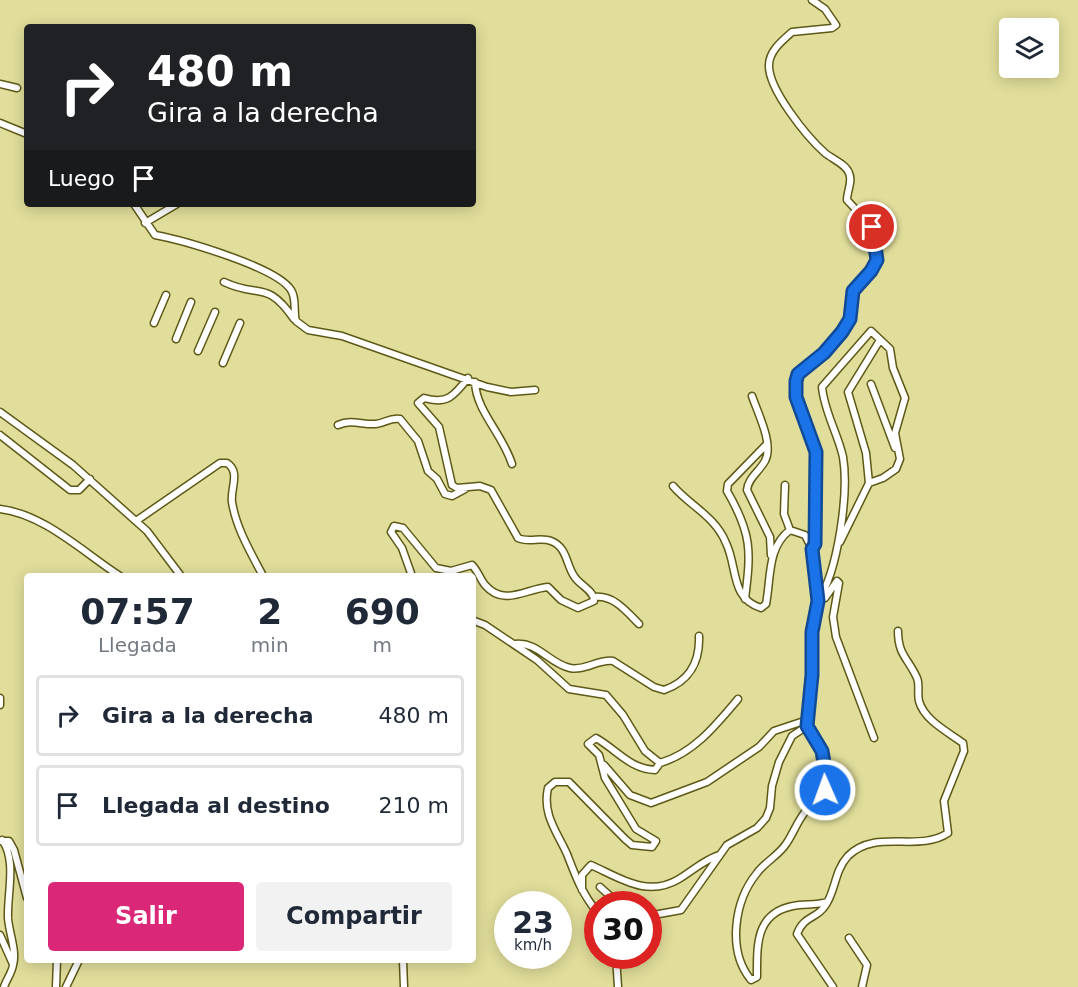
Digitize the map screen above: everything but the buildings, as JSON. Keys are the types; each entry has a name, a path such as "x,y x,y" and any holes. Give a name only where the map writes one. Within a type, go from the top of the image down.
{"street":[{"path":"812,0 825,9 836,26 792,32 773,52 769,64 771,79 784,103 810,136 824,152 849,171 851,178 847,200 872,227 877,248 877,260 871,271 853,291 850,319 824,353 798,374 796,381 796,397 816,452 815,544 812,549"},
{"path":"0,84 16,88"},
{"path":"0,123 24,133"},
{"path":"136,207 145,224 155,235 218,251 283,282 293,295 296,321"},
{"path":"145,224 172,207"},
{"path":"224,282 240,289 274,295 296,321 308,330 342,336 438,371 511,392 535,390"},
{"path":"154,323 166,295"},
{"path":"176,339 191,302"},
{"path":"198,351 215,312"},
{"path":"223,363 240,323"},
{"path":"838,545 843,459 822,387 866,333 871,331 890,349 892,368 905,398 895,433 900,459 896,469 883,478 869,483"},
{"path":"818,601 824,592 838,545 869,483 866,453 848,392 880,340"},
{"path":"465,489 452,485 439,427 418,403 424,398 441,402 450,400 468,378"},
{"path":"475,382 479,403 501,435 512,464"},
{"path":"871,384 900,459"},
{"path":"673,486 708,516 718,529 726,543 741,596 761,608 766,604 772,557 770,537 747,490 747,484 765,461 769,449 752,396"},
{"path":"0,412 90,479 147,531 179,573"},
{"path":"338,425 358,421 376,424 389,419 400,419 418,441 428,471 437,479 445,494 452,495 480,486 491,490 518,538 550,540 558,545 565,554 573,575 595,597 607,598 619,604 639,624"},
{"path":"0,435 70,490 79,490 90,479"},
{"path":"745,599 750,545 747,533 727,491 728,484 767,444"},
{"path":"136,521 220,463 226,463 234,473 232,498 236,521 261,573"},
{"path":"785,486 784,514 790,530"},
{"path":"0,509 12,510 66,537 116,573"},
{"path":"411,573 402,548 391,532 394,526 403,528 436,568 451,571 472,565 484,584 508,598 548,587 561,600 578,608 587,607 595,597"},
{"path":"790,530 805,535 812,549 818,601 812,632 812,675 807,726 822,751 827,780 825,790 804,813 785,846 758,871 745,893 736,922 736,938 747,974 752,980 757,977 756,944 770,918 790,907 827,902"},
{"path":"772,557 782,536 790,530"},
{"path":"818,601 825,598 837,581 839,583 833,616 836,637 874,738"},
{"path":"476,622 514,644 569,688 606,695 623,715 645,751 660,763"},
{"path":"833,987 797,934 806,919 825,907 839,868 858,848 875,841 918,840 942,837 948,833 944,801 964,751 963,742 933,721 919,701 918,680 901,654 898,631"},
{"path":"514,644 523,642 545,653 560,665 571,668 612,660 654,687 664,690 684,677 697,662 699,636"},
{"path":"0,698 0,705"},
{"path":"738,699 692,748 674,759 660,763 655,770 632,765 596,738 591,739 588,744 630,795 651,804 707,782 759,747 774,731 795,722 807,726"},
{"path":"662,913 681,910 727,845 757,828 766,818 779,762 792,736 807,726"},
{"path":"584,896 547,810 549,788 555,782 569,782 632,844 652,847 657,844 636,829 605,778 603,764"},
{"path":"1,841 9,849 11,860 8,880 8,919 14,965 4,987"},
{"path":"1,841 9,841 14,850 24,887"},
{"path":"582,893 582,875 591,866 634,886 654,887 676,881 719,855"},
{"path":"0,889 8,880"},
{"path":"600,887 604,891"},
{"path":"0,935 14,965"},
{"path":"849,938 867,965 862,987"},
{"path":"56,987 57,963"},
{"path":"66,987 78,963"},
{"path":"404,963 404,987"},
{"path":"617,969 618,987"}],"route":[{"path":"825,790 827,780 822,751 807,726 812,675 812,632 818,601 812,549 815,544 813,515 817,473 816,452 795,390 798,374 824,353 850,319 853,291 871,271 877,260 875,233 872,227"}]}
